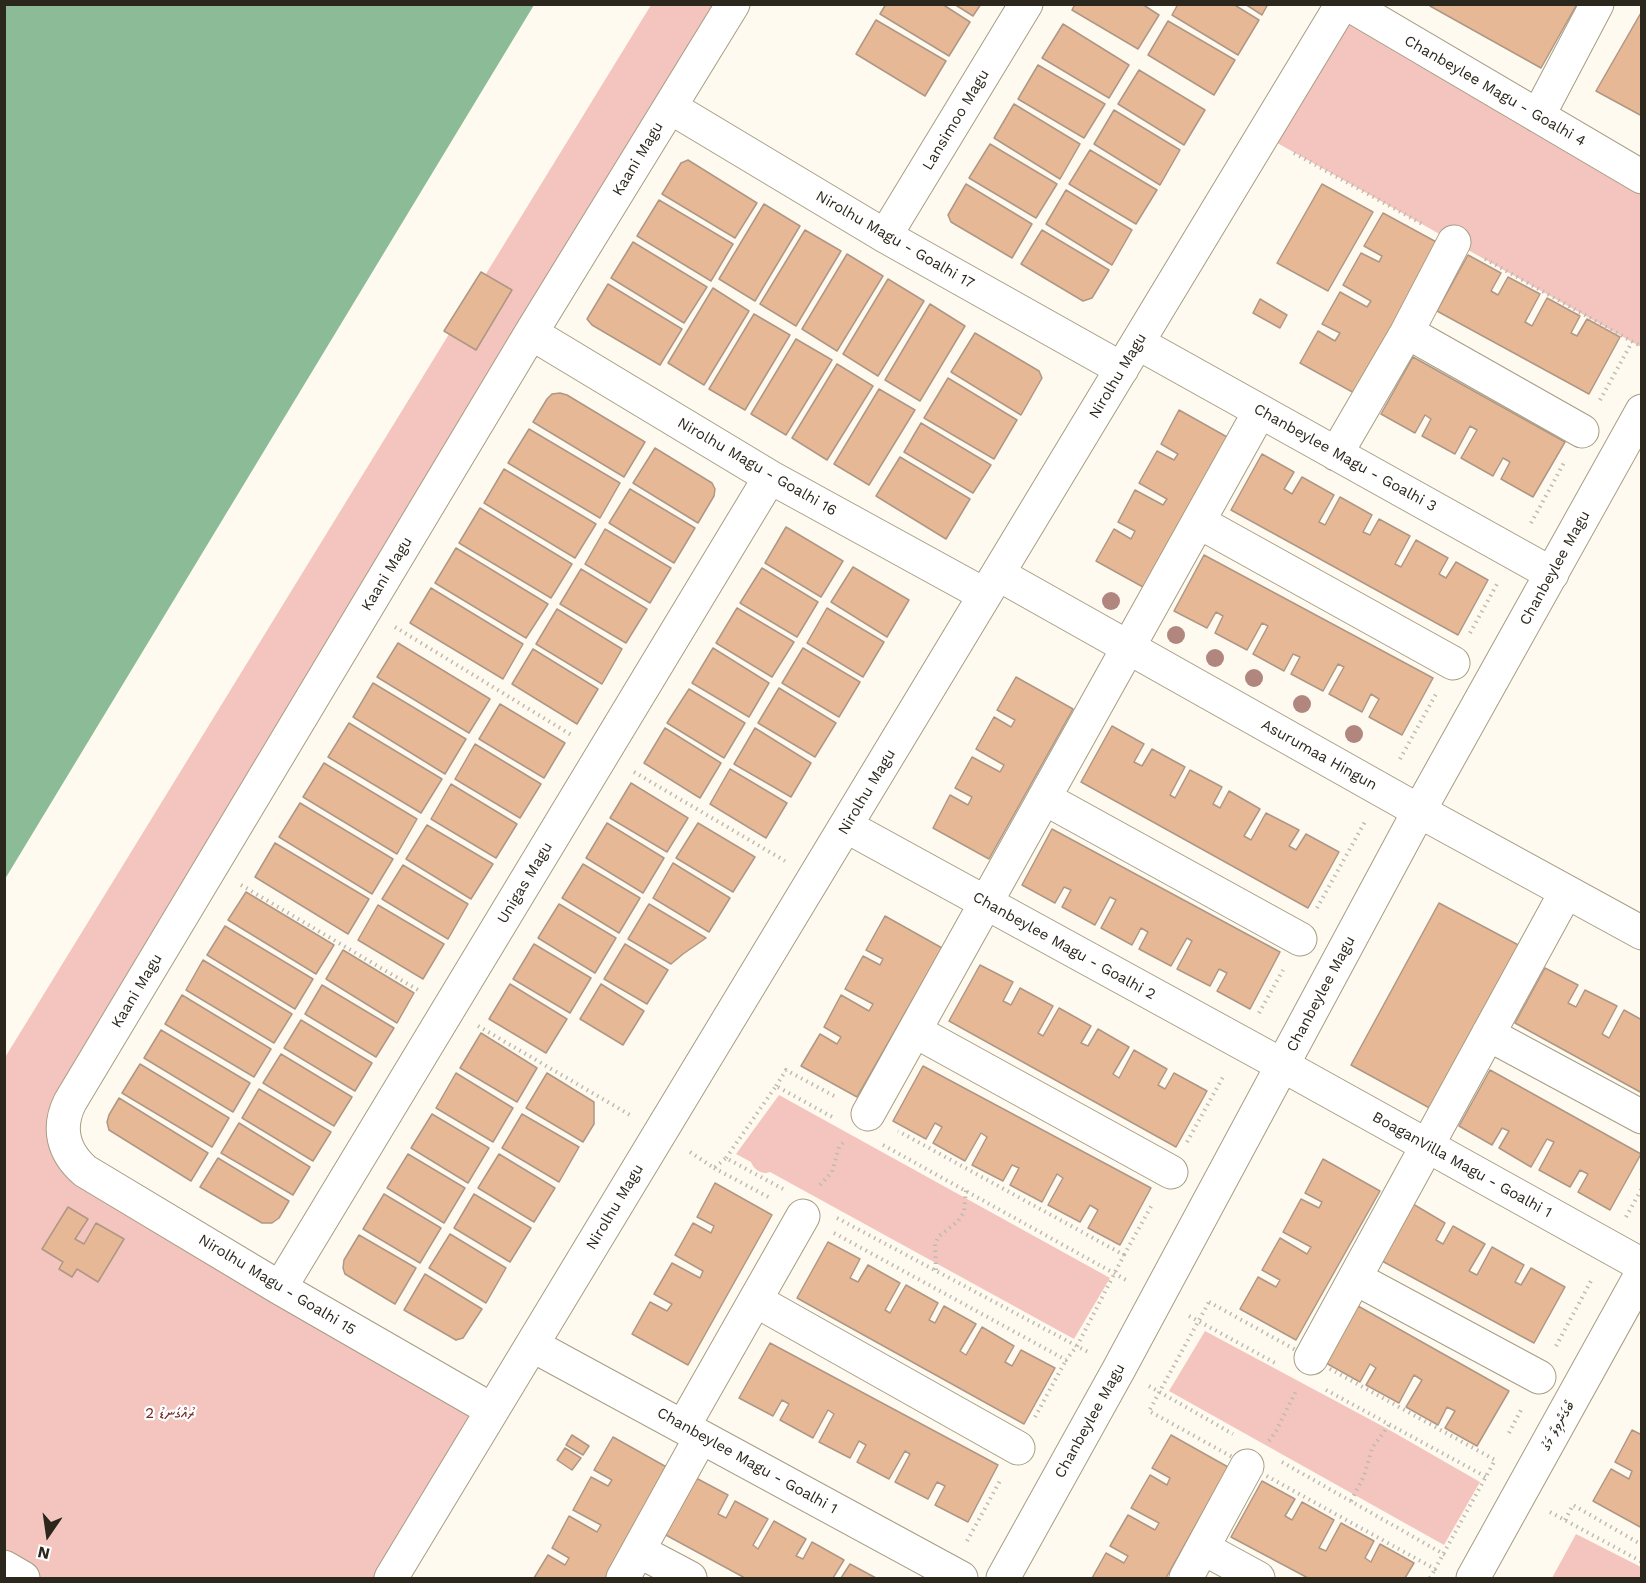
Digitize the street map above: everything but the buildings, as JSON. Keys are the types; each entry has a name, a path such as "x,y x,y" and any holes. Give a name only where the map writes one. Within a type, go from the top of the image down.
{"street":[{"name":"Kaani Magu","path":"68,1151 64,1143 62,1126 70,1102 531,333 733,4"},
{"name":"Lansimoo Magu","path":"885,236 1026,4"},
{"name":"Nirolhu Magu","path":"397,1576 492,1410 1342,4"},
{"name":"Chanbeylee Magu - Goalhi 4","path":"1348,4 1641,177"},
{"path":"1538,116 1597,4"},
{"name":"Nirolhu Magu - Goalhi 17","path":"670,107 885,236 1130,356"},
{"path":"1336,454 1407,332 1455,242"},
{"path":"1407,332 1582,431"},
{"name":"Nirolhu Magu - Goalhi 16","path":"531,333 770,477 992,585"},
{"name":"Chanbeylee Magu - Goalhi 3","path":"1130,356 1260,411 1552,574"},
{"path":"859,1125 915,1030 1260,411"},
{"name":"Chanbeylee Magu","path":"1003,1578 1119,1369 1419,811 1641,411"},
{"name":"Unigas Magu","path":"280,1288 770,477"},
{"path":"1199,522 1453,663"},
{"name":"Asurumaa Hingun","path":"992,585 1128,648 1641,933"},
{"path":"1044,798 1300,939"},
{"name":"Chanbeylee Magu - Goalhi 2","path":"846,826 1282,1065"},
{"path":"1306,1370 1566,892"},
{"path":"915,1030 1171,1172"},
{"path":"1488,1034 1641,1117"},
{"name":"BoaganVilla Magu - Goalhi 1","path":"1282,1065 1641,1265"},
{"name":"Nirolhu Magu - Goalhi 15","path":"68,1151 85,1171 280,1288 492,1410"},
{"path":"623,1578 639,1551 692,1432 755,1300 794,1203"},
{"name":"ބޯގަންވިލާ މަގު","path":"1474,1576 1641,1273"},
{"path":"1355,1278 1539,1377"},
{"path":"755,1300 1018,1448"},
{"name":"Chanbeylee Magu - Goalhi 1","path":"532,1345 961,1578"},
{"path":"1186,1578 1257,1452"},
{"path":"1203,1548 1258,1578"},
{"path":"639,1551 690,1578"},
{"path":"4,1567 23,1578"}],"path":[{"path":"366,609 574,736"},
{"path":"633,771 814,879"},
{"path":"211,867 420,992"},
{"path":"471,1022 660,1132 714,1168 794,1203"},
{"path":"714,1168 726,1158 794,1203 1066,1360 1077,1346 1124,1255 859,1125 786,1070 776,1086"},
{"path":"818,1187 832,1172 839,1147 859,1125"},
{"path":"1506,1440 1641,1188"},
{"path":"936,1271 935,1244 939,1236 958,1221 964,1212 966,1190"},
{"path":"835,1217 1160,1392 1257,1452 1434,1569"},
{"path":"1474,1576 1443,1554 1351,1501 1257,1452 1149,1411 1209,1302 1306,1370 1495,1460"},
{"path":"1257,1452 1276,1431 1306,1370"},
{"path":"1351,1501 1364,1476 1372,1448 1389,1425"},
{"path":"1430,1578 1500,1450"},
{"path":"1565,1520 1573,1505 1641,1545"}],"green space":[{"name":"ރުއްގަނޑު 2","path":"651,5 731,5 64,1143 493,1416 397,1578 24,1578 5,1567 4,1059"},
{"path":"1342,5 1641,177 1641,347 1263,135"},
{"path":"779,1095 1110,1278 1074,1339 770,1172 759,1171 751,1162 736,1154"},
{"path":"1205,1331 1386,1428 1480,1482 1444,1545 1169,1391"},
{"path":"1576,1534 1641,1567 1641,1578 1552,1578"}],"shaded area":[{"path":"4,5 534,5 5,879"}]}
